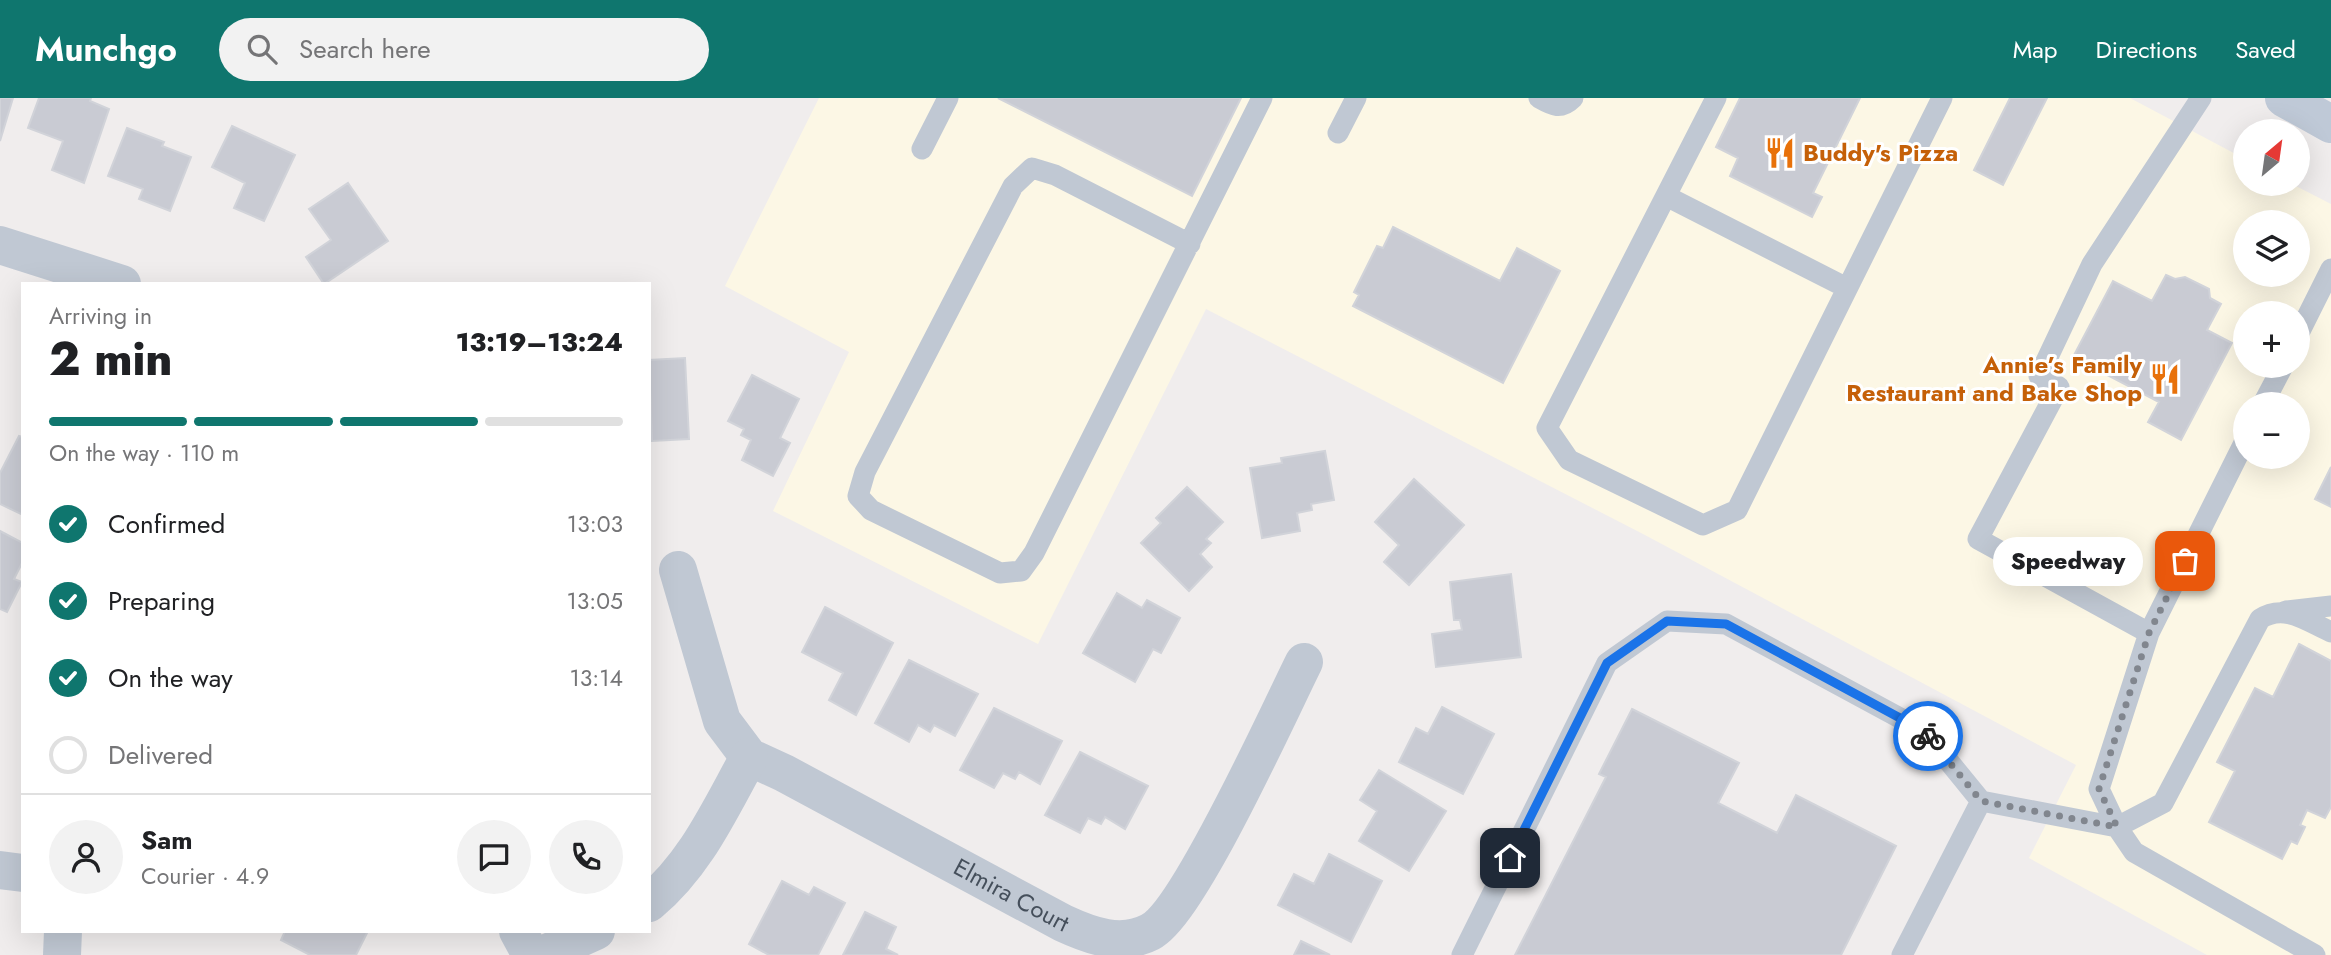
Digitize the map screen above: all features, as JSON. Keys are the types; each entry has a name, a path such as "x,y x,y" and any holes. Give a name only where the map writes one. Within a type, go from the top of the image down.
{"main road":[{"path":"2284,98 2331,124"}],"street":[{"path":"0,245 116,282"},
{"name":"Elmira Court","path":"678,570 722,721 749,757 784,773 1088,935 1133,939 1153,931 1183,898 1304,662"},
{"path":"651,901 667,888 693,857 749,757"},
{"path":"0,870 21,873"},
{"path":"62,955 63,933"},
{"path":"519,933 531,955"},
{"path":"542,955 592,933"}],"lane":[{"path":"922,149 948,98"},
{"path":"1190,244 1055,175 1032,169 1013,186 865,472 858,496 871,510 1000,573 1021,571 1034,554 1190,244 1262,98"},
{"path":"1338,133 1356,98"},
{"path":"1539,98 1554,106 1564,106 1573,98"},
{"path":"1716,98 1548,428 1569,460 1703,525 1737,510 1942,98"},
{"path":"2149,633 1978,540 2059,387 2039,376 2092,264 2201,98"},
{"path":"1666,196 1847,288"},
{"path":"2310,311 2331,269"},
{"path":"2233,464 2149,633 2099,789 2117,827 2134,852 2315,955"},
{"path":"1462,955 1607,663 1667,621 1726,624 1924,731 1981,801 2117,827 2163,803 2260,619 2272,612 2331,606"},
{"path":"2286,611 2331,632"},
{"path":"1902,955 1981,801"}],"shaded area":[{"path":"819,98 2130,98 2233,153 2233,196 2310,196 2310,193 2331,204 2331,955 2207,955 2029,858 2076,765 1643,534 1206,309 1038,644 773,511 849,352 725,286"}],"building":[{"path":"0,98 13,98 0,141"},
{"path":"39,98 91,98 90,101 109,109 84,183 52,170 63,141 28,128"},
{"path":"998,98 1241,98 1192,196"},
{"name":"Buddy's Pizza","path":"1740,98 1860,98 1813,193 1822,197 1812,217 1730,176 1738,158 1716,147"},
{"path":"2010,98 2047,98 2003,185 1974,170"},
{"path":"232,126 295,155 264,221 234,208 245,183 212,167"},
{"path":"127,128 164,142 162,146 191,157 170,211 139,199 143,189 108,176"},
{"path":"348,183 388,241 327,282 323,282 306,257 331,240 309,209"},
{"path":"1393,227 1500,281 1517,248 1560,271 1503,383 1353,306 1359,295 1354,292 1377,246 1383,248"},
{"name":"Annie’s Family Restaurant and Bake Shop","path":"2166,275 2175,279 2185,277 2209,289 2210,298 2221,304 2207,330 2232,343 2181,440 2148,422 2159,402 2073,357 2113,281 2152,301"},
{"path":"685,358 689,439 652,441 651,360"},
{"path":"752,375 799,399 780,438 790,443 773,476 742,460 751,440 741,435 744,429 728,421"},
{"path":"21,436 21,514 0,504 0,473"},
{"path":"1325,451 1334,500 1311,504 1312,510 1297,513 1300,531 1262,538 1250,468 1282,463 1281,458"},
{"path":"2331,467 2331,507 2315,499"},
{"path":"1414,479 1464,525 1409,585 1384,562 1399,545 1375,522"},
{"path":"1187,487 1223,522 1206,539 1211,543 1200,554 1212,567 1189,591 1141,543 1161,523 1156,518"},
{"path":"0,531 21,542 21,565 14,579 21,584 7,612 0,609"},
{"path":"1511,574 1521,657 1436,667 1432,634 1462,630 1460,620 1454,620 1450,582"},
{"path":"1117,593 1142,608 1147,600 1180,618 1161,653 1153,649 1135,682 1083,653"},
{"path":"825,607 893,643 856,715 829,700 843,673 802,652"},
{"path":"2299,644 2331,661 2331,807 2325,818 2307,810 2300,825 2305,827 2297,844 2291,841 2282,859 2209,822 2235,771 2217,762 2255,688 2273,697"},
{"path":"909,660 978,694 955,736 934,725 930,732 918,725 909,742 875,723"},
{"path":"1442,707 1494,734 1463,794 1399,762 1416,728 1428,734"},
{"path":"994,708 1062,741 1040,784 1019,772 1015,779 1003,773 994,788 960,770"},
{"path":"1632,709 1739,763 1718,803 1777,833 1796,795 1896,846 1841,955 1515,955 1606,777 1599,774"},
{"path":"1080,752 1148,786 1125,829 1105,817 1101,824 1088,818 1080,833 1045,815"},
{"path":"1379,770 1446,811 1409,871 1359,841 1377,811 1360,800"},
{"path":"1329,854 1382,881 1351,942 1278,905 1294,874 1314,884"},
{"path":"782,881 809,895 814,887 845,903 818,955 769,955 749,944"},
{"path":"865,912 896,927 886,949 898,955 843,955"},
{"path":"284,933 367,933 356,955 310,955 281,940"},
{"path":"1301,941 1330,955 1294,955"}],"way so far":[{"path":"1928,736 1981,801 2117,827 2099,789 2149,633 2185,561"}],"place":[{"name":"Buddy's Pizza","path":"1780,153"},
{"name":"Annie’s Family Restaurant and Bake Shop","path":"2165,379"},
{"name":"Speedway","path":"2185,561"}],"route":[{"path":"1510,858 1607,663 1667,621 1726,624 1924,731 1928,736"}]}
